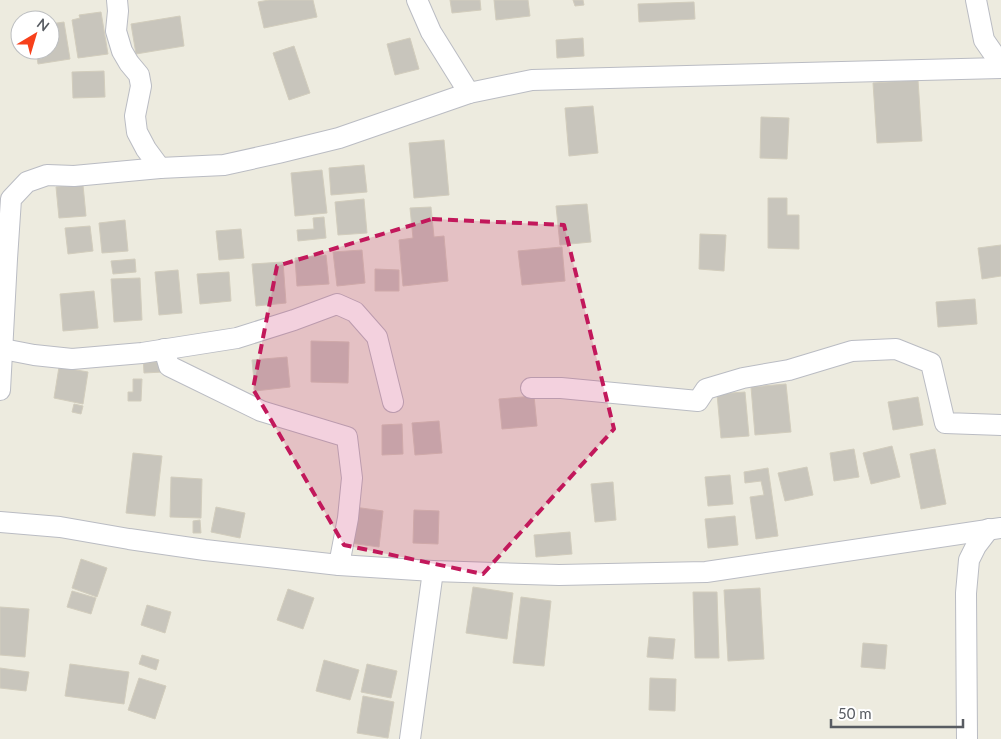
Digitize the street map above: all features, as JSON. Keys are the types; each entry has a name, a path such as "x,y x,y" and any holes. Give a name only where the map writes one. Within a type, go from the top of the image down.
{"street":[{"path":"117,0 116,31 122,51 139,75 141,86 135,116 136,132 160,168"},
{"path":"418,0 431,32 469,93"},
{"path":"976,0 984,40 992,53 1001,60"},
{"path":"0,390 12,199 27,182 47,175 74,176 160,168 224,165 339,138 469,93 532,80 1001,68"},
{"path":"2,349 72,359 142,353 237,338 337,304 356,312 377,336 393,402"},
{"path":"164,349 169,366 261,411 347,437 352,478 348,518 338,565"},
{"path":"531,388 561,388 698,401 706,389 744,378 789,370 852,351 896,349 931,363 945,422 1001,425"},
{"path":"0,522 60,527 205,550 338,565 433,571 559,575 706,572 995,528"},
{"path":"967,739 966,593 969,560 976,546 995,528"},
{"path":"410,739 433,571"}],"highlighted area":[{"path":"432,219 564,225 614,429 483,574 344,545 253,389 277,266"}],"building":[{"path":"269,0 313,0 317,17 264,28 258,2"},
{"path":"450,0 480,0 481,10 452,13"},
{"path":"494,0 528,0 530,16 496,20"},
{"path":"573,0 583,0 584,5 575,6"},
{"path":"694,2 695,19 639,22 638,4"},
{"path":"101,12 108,54 78,58 72,20 80,18 79,15"},
{"path":"180,16 184,46 136,54 131,24"},
{"path":"64,22 70,59 38,64 37,60 60,60 60,23"},
{"path":"410,38 419,69 395,75 387,44"},
{"path":"583,38 584,56 557,58 556,40"},
{"path":"294,46 310,93 289,100 273,53"},
{"path":"104,71 105,97 73,98 72,72"},
{"path":"918,80 922,141 877,143 873,83"},
{"path":"593,106 598,153 569,156 565,108"},
{"path":"761,117 789,118 787,159 760,158"},
{"path":"444,140 449,195 414,198 409,143"},
{"path":"364,165 367,192 331,195 329,168"},
{"path":"322,170 327,213 295,216 291,173"},
{"path":"83,185 86,216 59,218 56,187"},
{"path":"768,198 787,198 787,215 799,215 799,249 768,248"},
{"path":"364,199 367,233 338,235 335,202"},
{"path":"587,204 591,242 560,245 556,206"},
{"path":"431,207 434,237 444,236 448,281 403,286 399,240 413,238 410,208"},
{"path":"324,217 326,238 298,241 297,230 314,229 313,218"},
{"path":"125,220 128,251 102,253 99,223"},
{"path":"90,226 93,251 68,254 65,228"},
{"path":"241,229 244,258 219,260 216,231"},
{"path":"700,234 726,235 724,271 699,269"},
{"path":"1001,245 1001,276 982,279 978,248"},
{"path":"562,247 565,281 522,285 518,251"},
{"path":"362,250 365,283 337,286 333,252"},
{"path":"326,255 329,284 297,286 295,258"},
{"path":"135,259 136,272 113,274 111,261"},
{"path":"283,262 286,303 256,306 252,264"},
{"path":"375,269 399,270 399,291 375,291"},
{"path":"178,270 182,313 159,315 155,272"},
{"path":"229,272 231,301 200,304 197,274"},
{"path":"140,278 142,320 114,322 111,279"},
{"path":"94,291 98,328 63,331 60,294"},
{"path":"975,299 977,324 938,327 936,302"},
{"path":"311,341 349,342 348,383 311,382"},
{"path":"162,356 163,372 144,373 143,357"},
{"path":"287,357 290,387 255,391 252,360"},
{"path":"59,367 88,372 83,404 54,398"},
{"path":"133,379 142,379 141,401 128,401 128,392 133,392"},
{"path":"786,384 791,432 755,435 751,387"},
{"path":"745,392 749,436 721,438 717,394"},
{"path":"534,396 537,426 502,429 499,399"},
{"path":"918,397 923,425 893,430 888,402"},
{"path":"74,404 83,406 81,414 72,412"},
{"path":"439,421 442,453 415,455 412,423"},
{"path":"402,424 403,454 382,455 382,425"},
{"path":"892,446 900,477 871,484 863,453"},
{"path":"854,449 859,477 834,481 830,453"},
{"path":"935,449 946,504 921,509 910,454"},
{"path":"133,453 162,456 155,516 126,513"},
{"path":"807,467 813,495 785,501 778,473"},
{"path":"768,468 778,536 756,539 750,497 764,495 761,481 745,483 744,472"},
{"path":"730,475 733,504 708,506 705,477"},
{"path":"171,477 202,479 201,518 170,517"},
{"path":"613,482 616,520 595,522 591,484"},
{"path":"216,507 245,513 240,538 211,532"},
{"path":"354,507 383,511 379,547 350,543"},
{"path":"414,510 439,511 438,544 413,543"},
{"path":"735,516 738,545 708,548 705,519"},
{"path":"200,520 201,533 193,533 193,521"},
{"path":"570,532 572,554 536,557 534,535"},
{"path":"81,559 107,568 97,597 72,588"},
{"path":"473,587 513,593 507,639 466,633"},
{"path":"760,588 764,659 728,661 724,590"},
{"path":"288,589 314,598 303,629 277,620"},
{"path":"72,591 96,598 91,614 67,607"},
{"path":"693,592 717,592 719,658 695,658"},
{"path":"521,597 551,601 544,666 513,663"},
{"path":"147,605 171,612 165,633 141,625"},
{"path":"0,607 29,609 25,657 0,655"},
{"path":"649,637 675,639 673,659 647,657"},
{"path":"863,643 887,645 885,669 861,667"},
{"path":"142,655 159,660 156,670 139,664"},
{"path":"324,660 359,670 350,700 316,691"},
{"path":"70,664 129,672 124,704 65,696"},
{"path":"367,664 397,671 391,698 361,692"},
{"path":"0,668 29,672 26,691 0,688"},
{"path":"139,678 166,686 155,719 128,710"},
{"path":"650,678 676,679 675,711 649,710"},
{"path":"363,696 394,702 388,738 357,733"}]}
